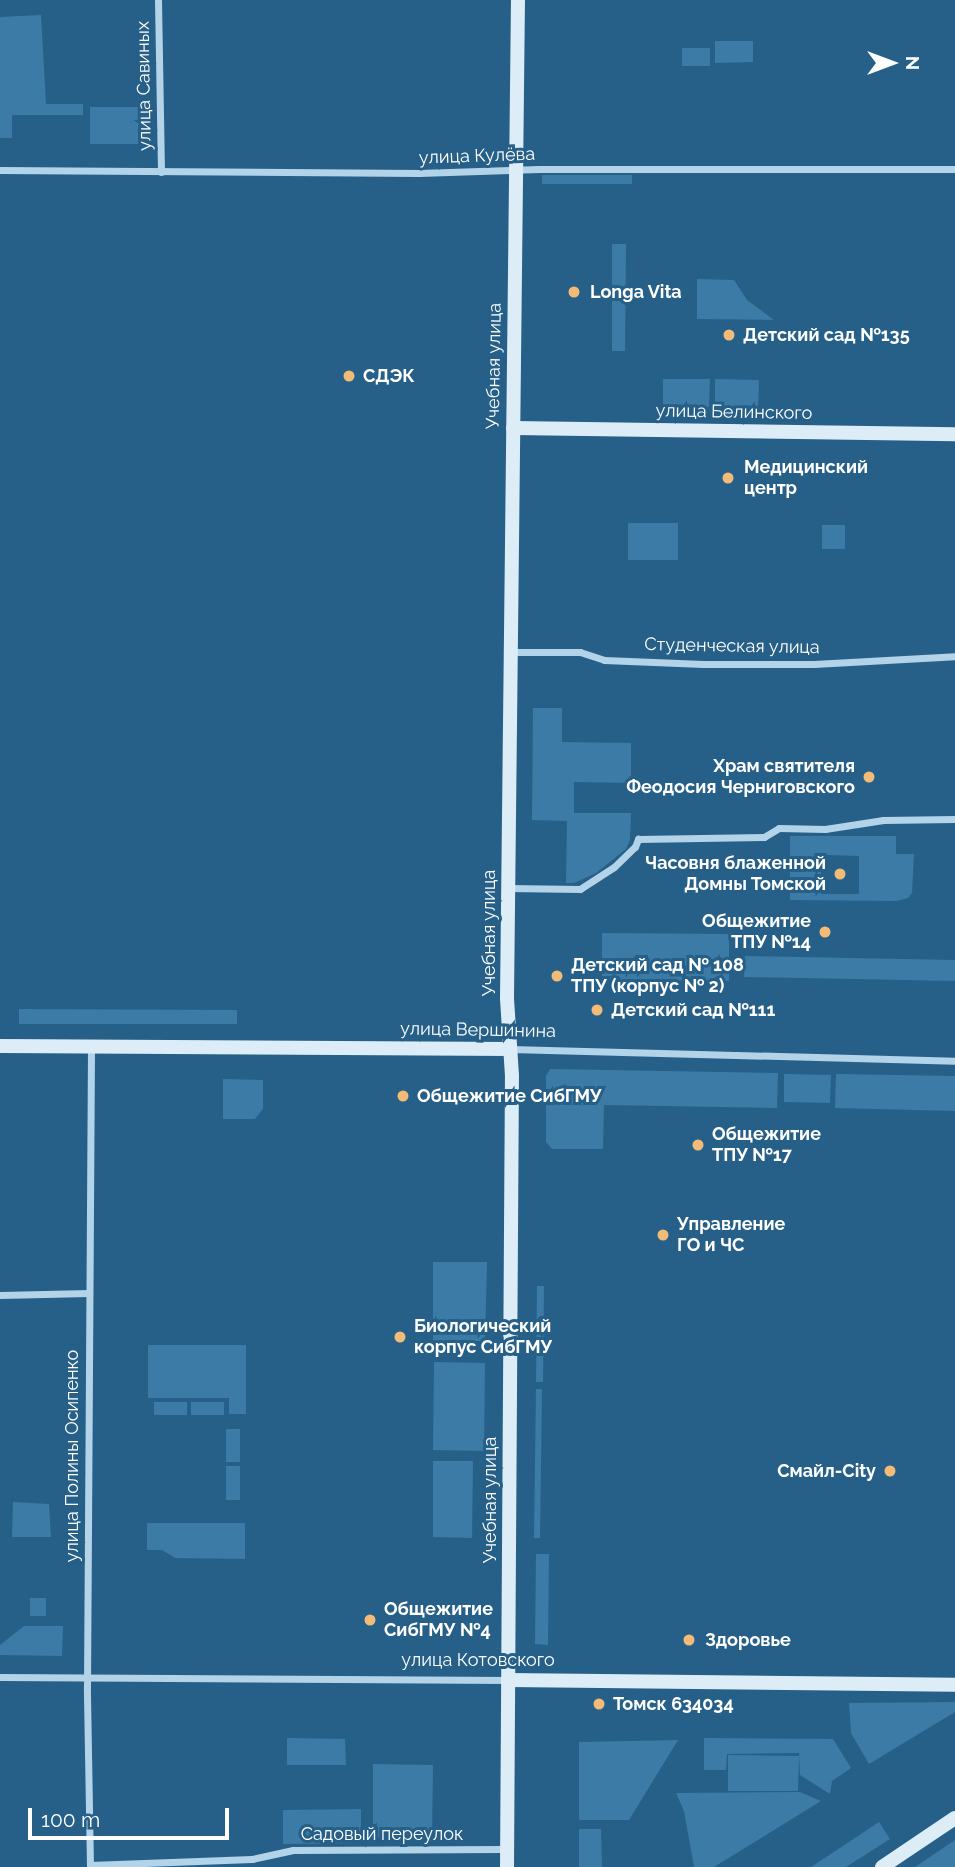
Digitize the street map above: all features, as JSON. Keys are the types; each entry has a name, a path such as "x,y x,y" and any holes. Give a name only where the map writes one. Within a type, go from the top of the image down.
{"main road":[{"name":"Учебная улица","path":"507,1867 510,1049 508,888 518,0"},
{"name":"улица Белинского","path":"513,428 955,434"},
{"name":"улица Вершинина","path":"0,1046 510,1049"},
{"name":"улица Котовского","path":"508,1679 955,1685"},
{"path":"882,1867 955,1818"}],"street":[{"name":"улица Савиных","path":"158,0 160,172"},
{"name":"улица Кулёва","path":"0,170 419,173 516,170 955,169"},
{"name":"Студенческая улица","path":"510,652 580,652 604,660 703,664 814,664 955,656"},
{"path":"508,888 580,889 614,867 635,847 638,839 764,837 779,828 825,828 883,820 955,819"},
{"name":"улица Полины Осипенко","path":"90,1866 87,1677 91,1046"},
{"name":"улица Вершинина","path":"510,1049 955,1061"},
{"path":"0,1295 89,1293"},
{"name":"улица Котовского","path":"0,1677 508,1679"},
{"name":"Садовый переулок","path":"90,1866 252,1859 293,1850 507,1849"}],"shaded area":[{"path":"41,15 46,104 83,104 83,115 12,115 12,138 0,138 0,17"},
{"path":"715,41 753,41 753,62 715,63"},
{"path":"682,48 710,48 710,66 682,66"},
{"path":"90,107 141,107 141,144 90,144"},
{"path":"542,175 632,175 632,184 542,184"},
{"path":"612,244 626,244 625,351 612,351"},
{"path":"697,279 734,280 747,300 774,320 697,319"},
{"path":"663,379 710,379 709,407 663,407"},
{"path":"715,379 759,380 758,408 715,407"},
{"path":"628,523 678,523 678,560 628,560"},
{"path":"822,525 845,525 845,549 822,549"},
{"path":"533,708 562,708 562,742 631,743 631,783 574,782 574,813 631,813 630,840 626,849 596,873 574,883 566,883 567,821 532,820"},
{"path":"790,836 896,836 896,854 914,854 912,893 908,898 897,901 790,900","holes":["821,856 859,856 859,894 821,894"]},
{"path":"602,933 729,934 729,981 602,980"},
{"path":"745,956 955,960 955,981 744,977"},
{"path":"19,1009 237,1010 237,1024 19,1024"},
{"path":"550,1069 778,1073 777,1108 604,1105 603,1149 552,1149 546,1142 546,1076"},
{"path":"784,1074 831,1075 830,1103 784,1102"},
{"path":"836,1074 955,1076 955,1111 835,1108"},
{"path":"223,1079 263,1080 263,1109 255,1119 223,1119"},
{"path":"433,1262 487,1262 485,1341 433,1341"},
{"path":"537,1286 544,1286 543,1382 536,1382"},
{"path":"148,1345 246,1345 246,1414 229,1414 229,1398 148,1398"},
{"path":"434,1362 485,1363 484,1451 433,1450"},
{"path":"536,1389 542,1389 540,1538 534,1538"},
{"path":"154,1402 187,1402 187,1415 154,1415"},
{"path":"191,1402 224,1402 224,1415 191,1415"},
{"path":"226,1429 240,1429 240,1462 226,1462"},
{"path":"433,1461 473,1461 472,1538 433,1537"},
{"path":"226,1466 240,1466 240,1500 226,1500"},
{"path":"13,1502 49,1504 51,1537 12,1537"},
{"path":"147,1523 245,1523 245,1559 175,1558 162,1550 147,1550"},
{"path":"536,1554 549,1554 548,1645 535,1644"},
{"path":"30,1598 46,1598 46,1616 30,1616"},
{"path":"24,1626 63,1626 62,1656 0,1655 0,1645"},
{"path":"955,1702 955,1712 869,1764 851,1733 849,1703"},
{"path":"287,1738 345,1739 346,1765 287,1765"},
{"path":"704,1738 833,1739 851,1768 832,1781 830,1794 800,1775 799,1753 727,1754 726,1770 704,1770"},
{"path":"678,1740 629,1820 579,1820 579,1742"},
{"path":"728,1755 799,1756 798,1791 728,1791"},
{"path":"373,1764 433,1765 432,1838 373,1837"},
{"path":"800,1792 821,1801 714,1867 694,1867 684,1811 676,1793"},
{"path":"361,1809 361,1843 283,1844 283,1810"},
{"path":"879,1822 890,1839 846,1867 811,1867"},
{"path":"579,1829 601,1829 602,1867 579,1867"},
{"path":"955,1840 955,1867 915,1867"}],"place":[{"name":"Longa Vita","path":"574,292"},
{"name":"Детский сад №135","path":"729,335"},
{"name":"СДЭК","path":"349,376"},
{"name":"Медицинский центр","path":"728,478"},
{"name":"Храм святителя Феодосия Черниговского","path":"869,777"},
{"name":"Часовня блаженной Домны Томской","path":"840,874"},
{"name":"Общежитие ТПУ №14","path":"825,932"},
{"name":"Детский сад № 108 ТПУ (корпус № 2)","path":"557,976"},
{"name":"Детский сад №111","path":"597,1010"},
{"name":"Общежитие СибГМУ","path":"403,1096"},
{"name":"Общежитие ТПУ №17","path":"698,1145"},
{"name":"Управление ГО и ЧС","path":"663,1235"},
{"name":"Биологический корпус СибГМУ","path":"400,1337"},
{"name":"Смайл-City","path":"890,1471"},
{"name":"Общежитие СибГМУ №4","path":"370,1620"},
{"name":"Здоровье","path":"689,1640"},
{"name":"Томск 634034","path":"599,1704"}]}
